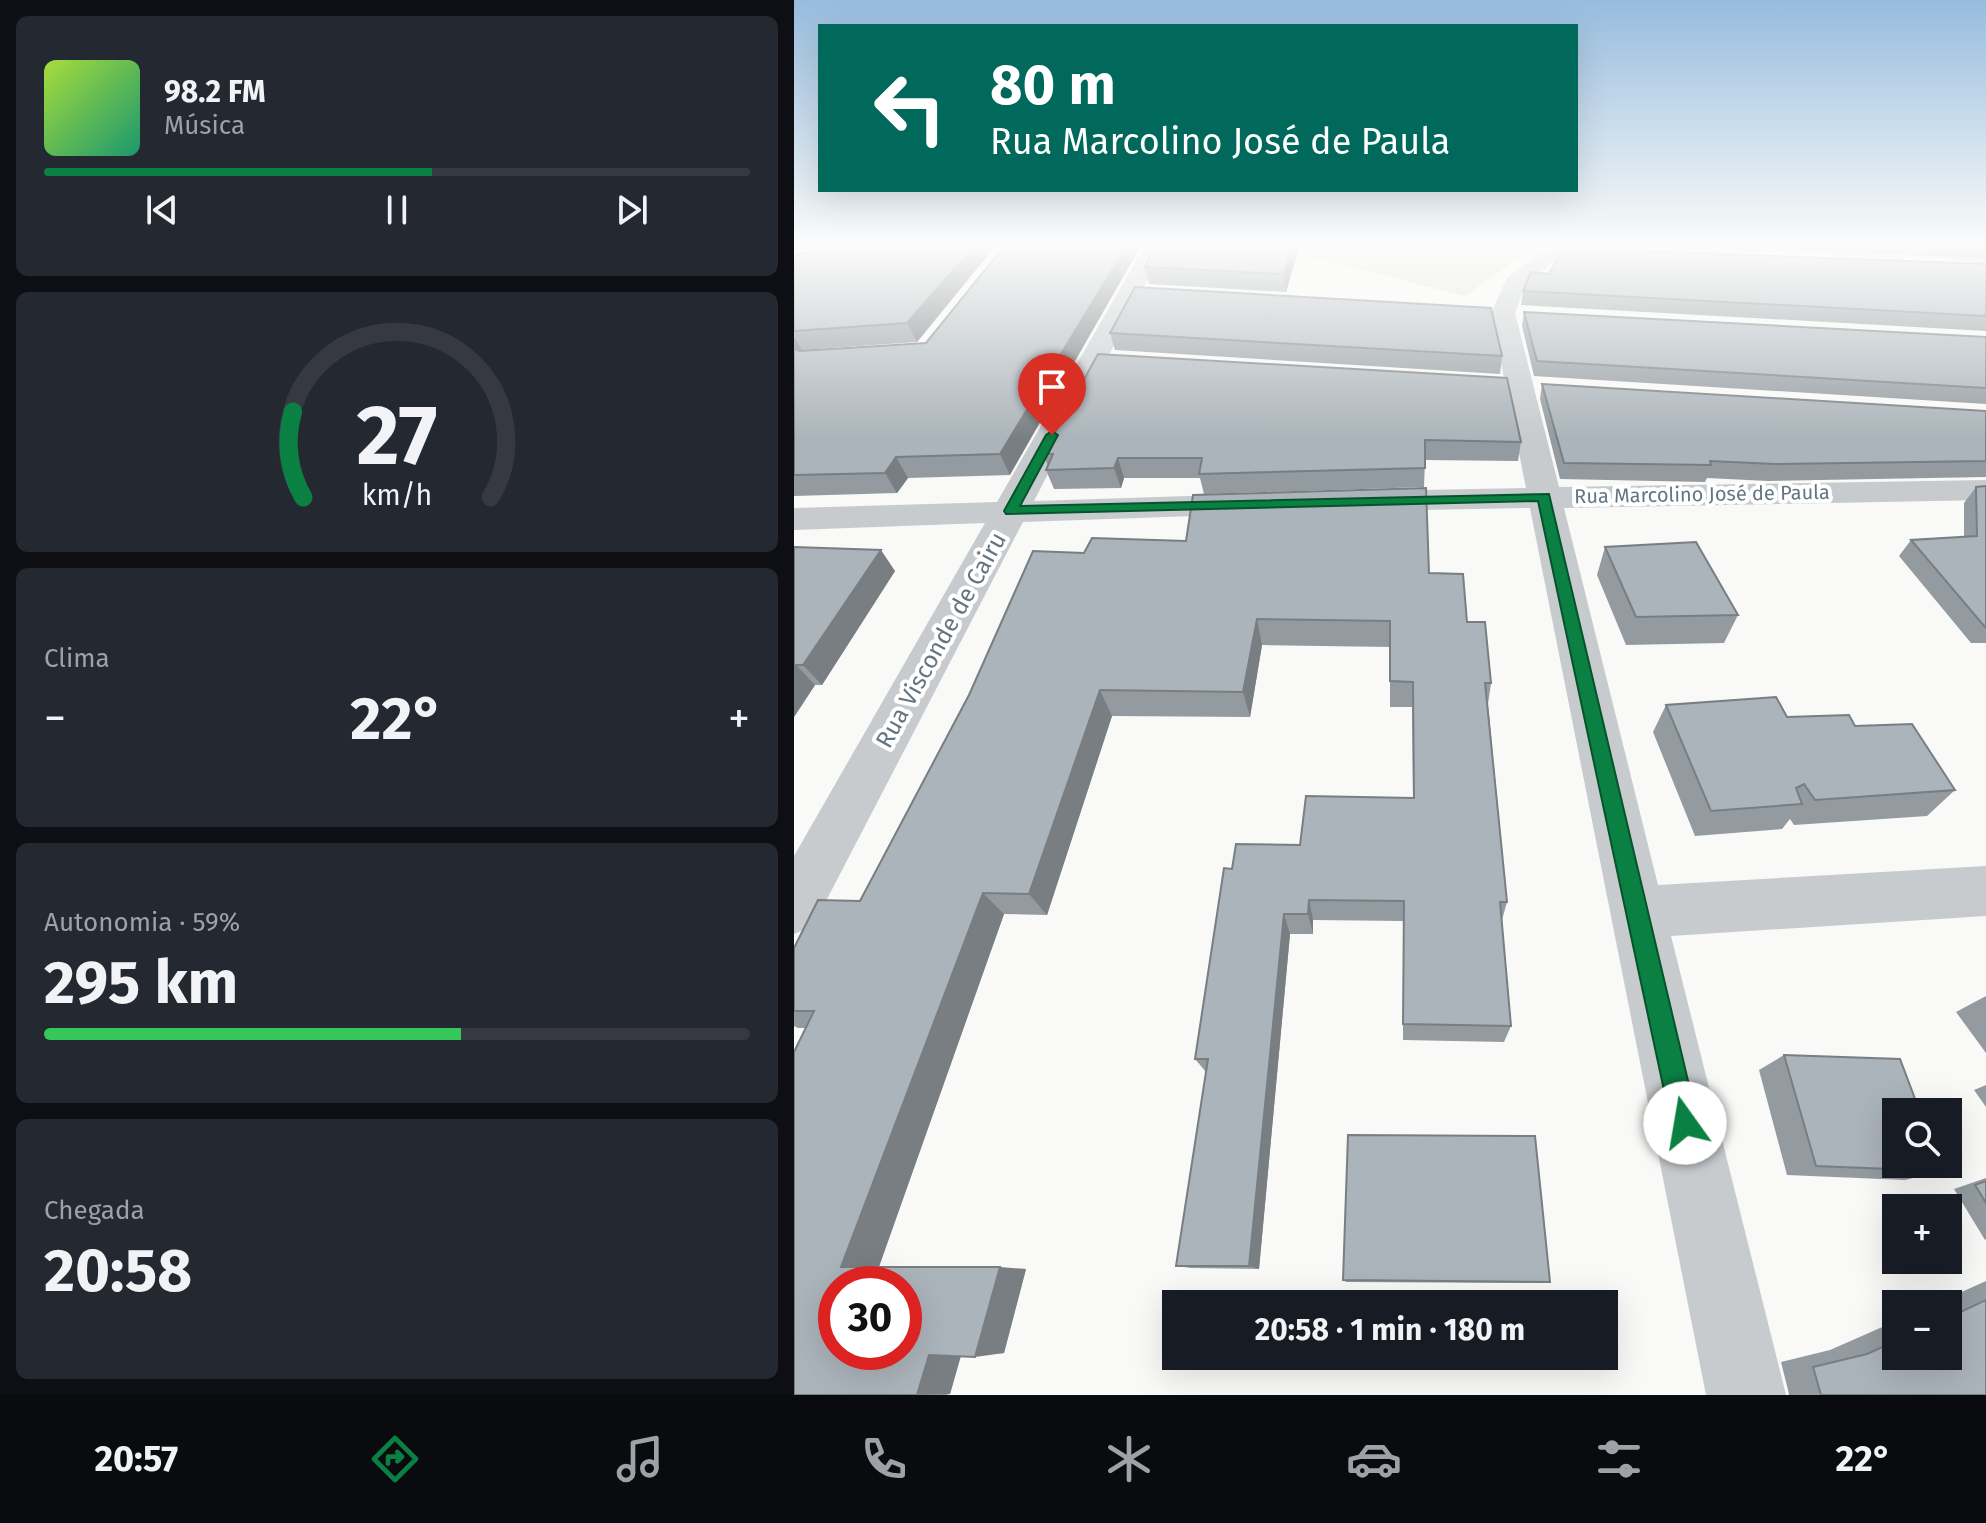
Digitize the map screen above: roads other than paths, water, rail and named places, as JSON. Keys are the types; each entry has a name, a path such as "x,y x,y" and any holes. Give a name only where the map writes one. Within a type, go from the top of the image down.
{"street":[{"name":"Rua Visconde de Cairu","path":"794,908 1011,511 1109,360 1137,309"},
{"path":"1505,309 1519,386 1746,1395"},
{"path":"1472,311 1534,315"},
{"path":"1488,384 1551,388"},
{"name":"Rua Marcolino José de Paula","path":"1338,502 1986,490"},
{"path":"794,519 1290,503"},
{"path":"1637,912 1986,891"}]}
